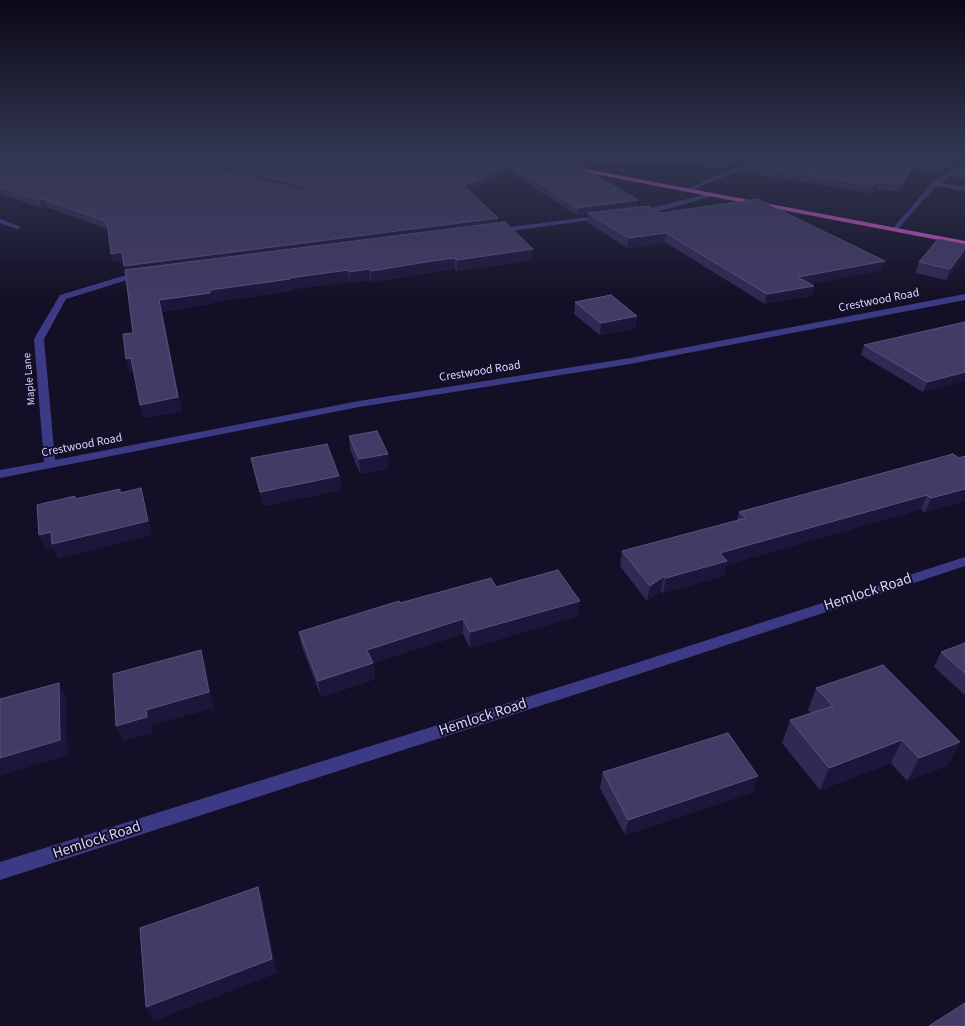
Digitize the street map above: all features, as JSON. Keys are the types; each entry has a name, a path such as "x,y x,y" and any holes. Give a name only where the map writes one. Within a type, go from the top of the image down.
{"highway":[{"path":"754,203 965,243"}],"street":[{"path":"626,214 683,203"},
{"path":"895,229 918,203"},
{"path":"482,233 616,215"},
{"path":"0,221 17,227"},
{"name":"Maple Lane","path":"50,465 39,339 63,298 126,278 146,275"},
{"name":"Crestwood Road","path":"0,474 359,404 630,361 965,297"},
{"name":"Hemlock Road","path":"0,871 637,669 965,561"}],"building":[{"path":"54,203 482,203 498,218 124,266 122,252 111,254 107,222"},
{"path":"570,203 616,203 578,208"},
{"path":"730,203 765,203 885,261 798,277 814,286 767,294 666,233 628,238 588,213 648,206 661,213"},
{"path":"505,222 533,249 457,260 455,258 432,261 371,271 369,269 349,272 348,270 289,278 210,290 210,293 159,300 178,397 140,405 131,358 126,359 123,334 133,333 125,270"},
{"path":"938,239 965,244 965,249 950,269 919,262"},
{"path":"611,295 637,316 601,323 575,302"},
{"path":"965,322 965,372 927,382 864,345"},
{"path":"377,431 388,454 359,459 349,436"},
{"path":"327,444 339,476 260,492 251,458"},
{"path":"953,454 959,458 965,456 965,489 931,498 927,495 720,553 727,561 666,578 664,576 650,586 622,551 746,518 739,512"},
{"path":"141,488 148,521 52,544 51,532 39,535 37,505 75,496 75,499 120,489 120,493"},
{"path":"558,570 580,601 470,632 463,619 367,650 373,663 318,681 299,632 399,601 400,603 491,578 496,587"},
{"path":"965,643 965,673 941,652"},
{"path":"201,650 209,692 146,710 147,717 116,726 113,674"},
{"path":"883,665 960,742 919,758 902,740 829,768 790,720 833,706 816,688"},
{"path":"59,683 60,740 0,758 0,699"},
{"path":"728,733 758,776 628,820 603,772"},
{"path":"258,887 272,959 146,1007 140,928"},
{"path":"965,1003 965,1026 929,1026"}]}
